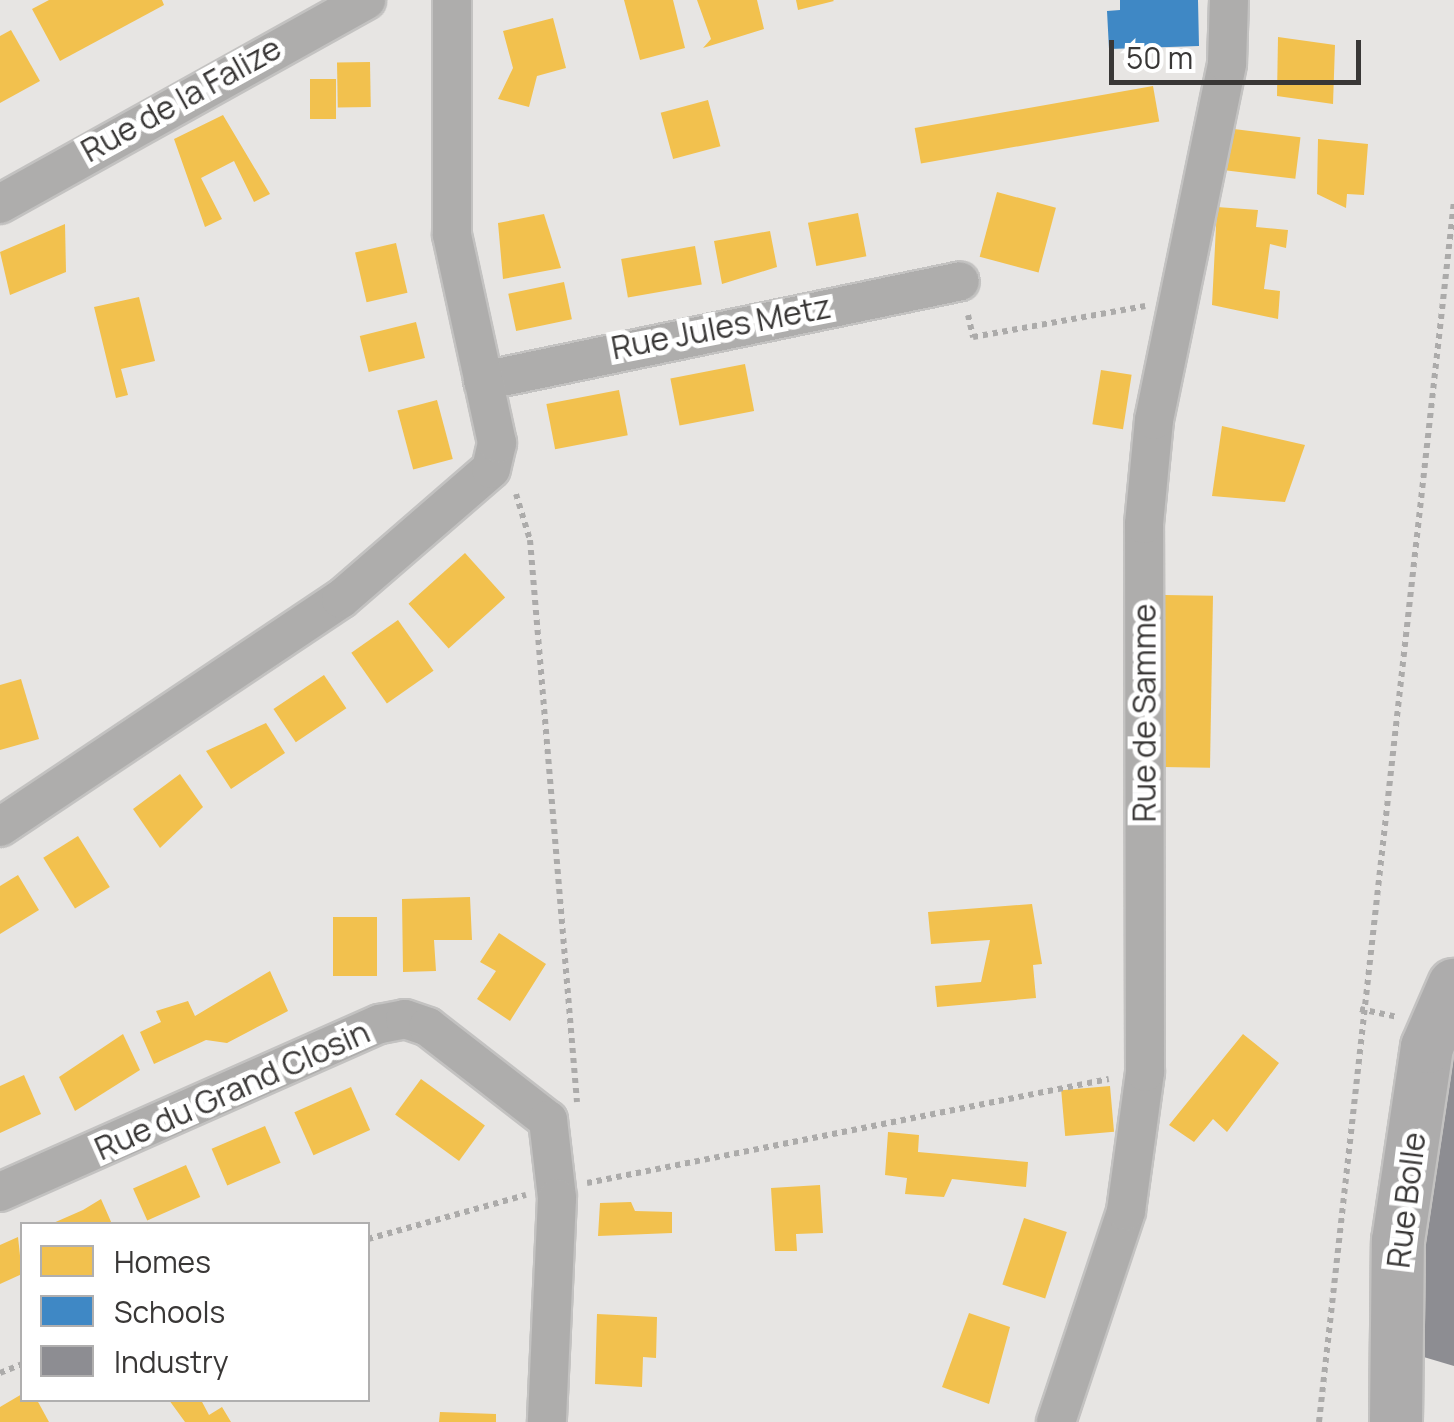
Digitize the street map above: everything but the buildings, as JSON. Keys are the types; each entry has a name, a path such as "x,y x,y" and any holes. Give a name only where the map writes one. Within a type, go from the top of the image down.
{"street":[{"name":"Rue de la Falize","path":"0,204 366,0"},
{"path":"0,826 341,599 498,456 452,235 452,0"},
{"name":"Rue de Samme","path":"1056,1422 1126,1211 1145,1072 1144,524 1176,301 1227,63 1229,0"},
{"name":"Rue Jules Metz","path":"483,381 960,282"},
{"name":"Rue Bolle","path":"1396,1422 1398,1241 1427,1047 1454,985"},
{"name":"Rue du Grand Closin","path":"0,1192 406,1018 548,1120"},
{"path":"547,1422 555,1189 548,1120"}],"path":[{"path":"1318,1422 1454,202"},
{"path":"960,282 974,337 1176,301"},
{"path":"498,456 530,540 578,1106 548,1120"},
{"path":"370,1239 427,1216 1145,1072"}]}
